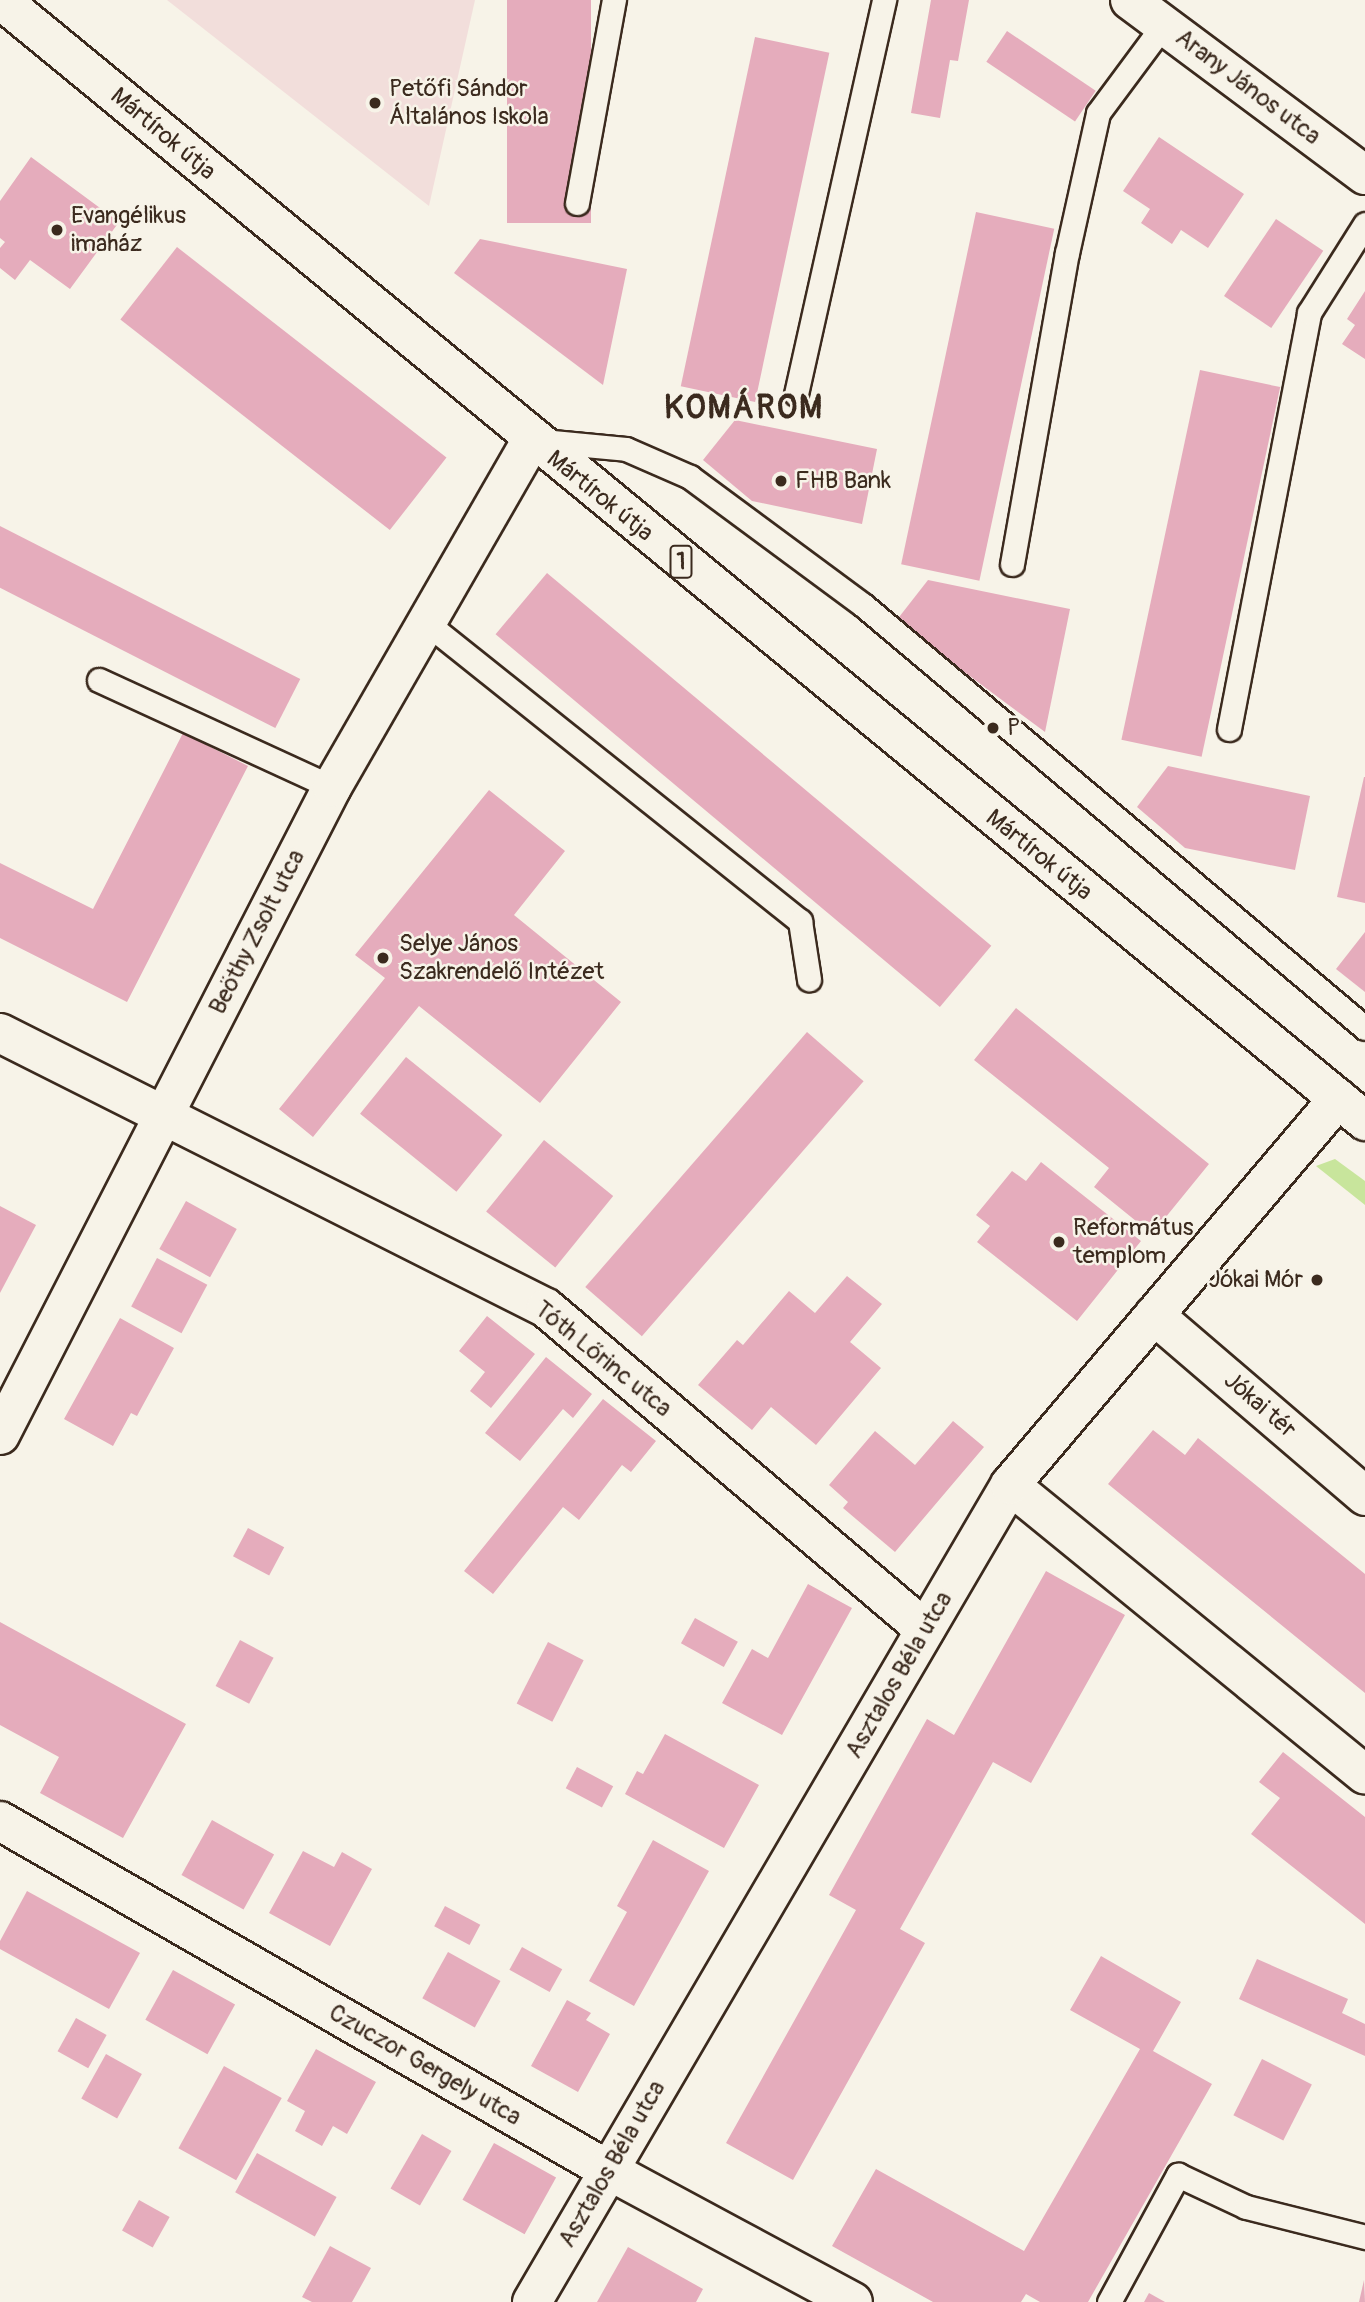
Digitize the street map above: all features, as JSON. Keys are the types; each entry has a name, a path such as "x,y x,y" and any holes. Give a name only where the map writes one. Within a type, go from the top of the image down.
{"street":[{"name":"Mártírok útja","path":"1,0 1351,1110"},
{"name":"Arany János utca","path":"1130,0 1365,175"},
{"name":"Beöthy Zsolt utca","path":"0,1435 332,787 429,625 532,439"},
{"name":"Tóth Lőrinc utca","path":"0,1033 546,1308 925,1629"},
{"name":"Asztalos Béla utca","path":"532,2302 1010,1485 1154,1315 1351,1110"},
{"name":"Jókai tér","path":"1154,1315 1365,1496"},
{"path":"1010,1485 1365,1774"},
{"name":"Czuczor Gergely utca","path":"0,1821 608,2170 853,2302"}],"lane":[{"path":"577,203 614,0"},
{"path":"796,394 884,0"},
{"path":"1012,564 1067,253 1098,113 1164,24"},
{"path":"1229,729 1309,313 1365,224"},
{"path":"532,439 626,449 690,477 863,605 1365,1028"},
{"path":"429,625 800,921 809,978"},
{"path":"99,680 332,787"},
{"path":"1109,2302 1178,2175 1246,2207 1365,2237"}],"shaded area":[{"name":"Petőfi Sándor Általános Iskola","path":"167,0 475,0 429,206"}],"green space":[{"path":"1335,1159 1365,1181 1365,1205 1316,1166"}],"building":[{"path":"507,0 591,0 591,223 507,223"},
{"path":"931,0 969,0 958,61 950,60 940,118 911,113"},
{"path":"1007,31 1096,91 1075,122 986,62"},
{"path":"755,37 829,53 755,402 681,386"},
{"path":"1159,137 1244,194 1208,248 1181,230 1172,244 1141,223 1150,209 1123,191"},
{"name":"Evangélikus imaház","path":"31,157 119,222 70,289 30,260 15,280 0,268 0,248 5,242 0,238 0,201"},
{"path":"976,212 1054,229 979,581 901,564"},
{"path":"1276,219 1323,251 1271,328 1224,296"},
{"path":"480,239 627,269 603,385 454,273"},
{"path":"177,247 446,458 390,530 120,319"},
{"path":"1365,291 1365,359 1342,344 1355,325 1347,319"},
{"path":"1200,370 1280,387 1202,757 1121,740"},
{"path":"735,420 877,449 862,524 752,501 703,460"},
{"path":"0,526 300,679 275,728 0,588"},
{"path":"547,573 991,946 940,1007 496,634"},
{"path":"928,580 1070,609 1045,732 896,621"},
{"path":"183,733 248,766 127,1002 0,938 0,863 93,909"},
{"path":"1168,766 1310,796 1295,870 1185,848 1137,807"},
{"path":"1365,777 1365,903 1337,897"},
{"path":"489,790 565,851 514,915 621,1002 540,1103 419,1006 313,1137 279,1109 385,978 355,955"},
{"path":"1365,932 1365,992 1336,969"},
{"path":"1016,1008 1209,1164 1152,1234 1094,1187 1109,1168 974,1060"},
{"path":"807,1032 864,1081 642,1336 585,1287"},
{"path":"406,1057 502,1135 456,1192 360,1114"},
{"path":"544,1140 613,1196 555,1268 486,1211"},
{"name":"Református templom","path":"1041,1162 1141,1241 1077,1321 977,1242 990,1226 976,1215 1012,1171 1026,1181"},
{"path":"186,1201 237,1229 210,1277 159,1249"},
{"path":"0,1206 36,1225 0,1293"},
{"path":"157,1258 207,1285 182,1333 131,1307"},
{"path":"847,1276 882,1304 850,1342 881,1368 816,1445 771,1407 752,1430 698,1385 737,1340 743,1345 789,1291 815,1313"},
{"path":"487,1316 535,1354 491,1408 470,1391 485,1372 459,1351"},
{"path":"120,1318 174,1348 137,1416 131,1413 113,1446 64,1419"},
{"path":"546,1357 592,1394 573,1418 563,1409 520,1461 485,1433"},
{"path":"603,1399 656,1441 631,1472 622,1465 579,1520 563,1507 493,1594 464,1571"},
{"path":"953,1421 984,1447 895,1552 843,1508 848,1502 829,1485 875,1431 915,1465"},
{"path":"1153,1430 1185,1455 1198,1438 1365,1574 1365,1693 1108,1484"},
{"path":"248,1528 284,1547 269,1576 233,1556"},
{"path":"1046,1571 1125,1615 1031,1783 993,1762 900,1929 925,1943 793,2180 726,2143 856,1910 829,1895 927,1719 954,1735"},
{"path":"808,1584 852,1608 782,1735 722,1703 752,1649 768,1658"},
{"path":"695,1618 738,1642 724,1667 681,1643"},
{"path":"0,1622 186,1724 123,1838 40,1793 59,1757 0,1725"},
{"path":"240,1640 274,1658 249,1704 216,1686"},
{"path":"548,1642 584,1660 552,1722 517,1703"},
{"path":"665,1734 759,1785 724,1848 625,1794 637,1771 643,1774"},
{"path":"1283,1752 1365,1817 1365,1924 1251,1834 1280,1798 1259,1782"},
{"path":"577,1767 613,1786 602,1807 566,1788"},
{"path":"212,1820 274,1854 244,1910 181,1875"},
{"path":"653,1840 709,1871 634,2006 589,1981 627,1912 617,1906"},
{"path":"303,1851 334,1867 342,1852 372,1869 330,1946 269,1913"},
{"path":"27,1891 140,1953 109,2009 0,1949 0,1941"},
{"path":"445,1906 480,1925 470,1945 434,1926"},
{"path":"522,1947 562,1969 550,1992 509,1970"},
{"path":"448,1952 500,1981 475,2027 422,1998"},
{"path":"1101,1956 1181,2002 1153,2051 1212,2084 1088,2302 1040,2302 1026,2294 1021,2302 933,2302 832,2246 876,2169 1024,2251 1140,2049 1070,2010"},
{"path":"1257,1959 1348,1999 1342,2013 1365,2024 1365,2056 1239,1999"},
{"path":"173,1970 235,2004 207,2054 145,2020"},
{"path":"567,2000 591,2013 586,2020 610,2034 578,2092 531,2066"},
{"path":"76,2018 107,2035 88,2068 58,2051"},
{"path":"316,2049 376,2082 347,2134 333,2126 322,2146 295,2131 305,2111 287,2101"},
{"path":"106,2054 142,2074 117,2118 81,2099"},
{"path":"1262,2059 1312,2084 1283,2141 1233,2115"},
{"path":"224,2066 282,2098 236,2180 178,2148"},
{"path":"422,2134 451,2151 420,2206 390,2189"},
{"path":"494,2143 556,2177 525,2234 462,2200"},
{"path":"257,2153 337,2197 315,2236 235,2192"},
{"path":"139,2200 170,2217 153,2248 122,2231"},
{"path":"330,2246 371,2268 352,2302 312,2302 302,2297"},
{"path":"628,2247 703,2289 696,2302 597,2302"},
{"path":"1364,2280 1365,2302 1359,2302"},
{"path":"1149,2293 1165,2302 1144,2302"}],"place":[{"name":"Petőfi Sándor Általános Iskola","path":"375,103"},
{"name":"Evangélikus imaház","path":"57,230"},
{"name":"FHB Bank","path":"781,481"},
{"name":"P","path":"993,728"},
{"name":"Selye János Szakrendelő Intézet","path":"383,958"},
{"name":"Református templom","path":"1059,1242"},
{"name":"Jókai Mór","path":"1317,1280"}],"district":[{"name":"KOMÁROM","path":"744,408"}]}
